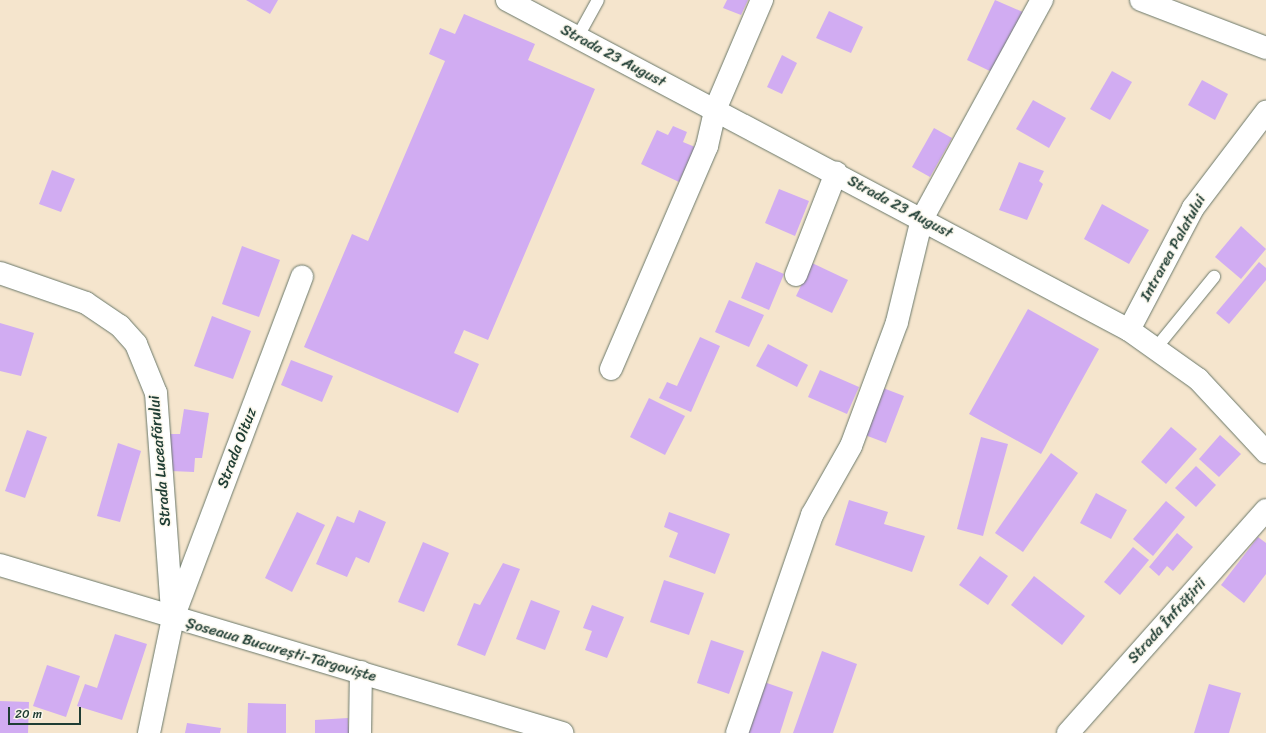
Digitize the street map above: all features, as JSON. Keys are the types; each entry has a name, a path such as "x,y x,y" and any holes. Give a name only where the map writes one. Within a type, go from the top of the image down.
{"street":[{"name":"Strada 23 August","path":"506,0 836,173 1129,330 1156,348 1198,380 1266,452"},
{"path":"611,369 707,146 715,110 762,0"},
{"path":"1141,0 1266,48"},
{"path":"737,733 812,516 851,446 897,322 922,219 1034,2"},
{"name":"Intrarea Palatului","path":"1129,330 1193,208 1266,112"},
{"path":"796,275 836,173"},
{"name":"Strada Luceafărului","path":"0,274 86,303 120,326 136,344 156,393 173,618"},
{"name":"Strada Oituz","path":"173,618 302,277"},
{"name":"Strada Înfrățirii","path":"1068,733 1266,510"},
{"name":"Șoseaua București-Târgoviște","path":"0,565 557,732"},
{"path":"149,733 173,618"},
{"path":"360,733 361,672"}],"lane":[{"path":"577,38 598,0"},
{"path":"1156,348 1214,277"}],"building":[{"path":"246,0 278,0 270,14"},
{"path":"727,0 748,0 741,15 723,8"},
{"path":"995,0 1025,13 996,74 967,60"},
{"path":"829,11 863,27 851,53 816,38"},
{"path":"464,14 535,44 528,60 595,89 488,340 464,330 454,353 479,364 458,413 304,347 352,234 368,241 445,61 429,54 440,28 455,34"},
{"path":"782,55 797,63 782,94 767,87"},
{"path":"1112,71 1132,82 1110,120 1090,109"},
{"path":"1202,80 1228,94 1215,120 1188,105"},
{"path":"1033,100 1066,118 1049,148 1016,129"},
{"path":"673,126 687,132 683,142 695,147 679,182 641,164 657,130 668,135"},
{"path":"934,128 952,138 930,177 912,167"},
{"path":"1019,162 1044,171 1039,181 1043,184 1027,220 999,210"},
{"path":"52,170 75,179 61,212 39,204"},
{"path":"779,189 809,201 795,236 765,223"},
{"path":"1102,204 1149,230 1129,264 1084,239"},
{"path":"1241,226 1266,249 1241,279 1215,257"},
{"path":"242,246 280,260 259,317 222,304"},
{"path":"756,262 784,274 769,310 741,298"},
{"path":"1259,262 1266,268 1266,280 1229,324 1216,313"},
{"path":"812,263 848,280 832,313 796,296"},
{"path":"729,300 764,315 749,347 715,332"},
{"path":"1028,309 1099,349 1041,454 969,414"},
{"path":"212,316 251,331 233,379 194,366"},
{"path":"0,323 34,333 21,376 0,371"},
{"path":"700,337 720,346 691,412 659,398 667,382 677,386"},
{"path":"768,344 808,365 797,387 756,366"},
{"path":"291,360 333,376 322,402 281,385"},
{"path":"820,370 859,387 847,414 808,397"},
{"path":"883,388 904,396 886,443 865,435"},
{"path":"649,398 685,416 665,455 630,437"},
{"path":"184,409 209,413 202,458 195,458 194,472 171,471 169,434 180,434"},
{"path":"1171,427 1197,449 1166,484 1141,462"},
{"path":"27,430 47,437 25,498 5,491"},
{"path":"1220,435 1241,454 1219,477 1199,459"},
{"path":"981,437 1008,444 983,536 957,529"},
{"path":"118,443 141,451 120,522 97,516"},
{"path":"1051,453 1078,473 1023,552 995,533"},
{"path":"1196,466 1216,485 1196,507 1175,488"},
{"path":"1096,493 1127,510 1111,539 1080,523"},
{"path":"849,500 888,512 884,524 925,536 912,572 835,545"},
{"path":"1166,501 1185,517 1153,556 1133,539"},
{"path":"359,510 386,522 369,563 356,557 347,577 316,564 337,516 354,523"},
{"path":"297,512 325,525 292,592 265,578"},
{"path":"669,512 730,534 715,574 669,557 678,533 664,527"},
{"path":"1177,533 1193,547 1173,571 1167,566 1159,576 1149,567"},
{"path":"1258,537 1266,543 1266,574 1244,603 1221,585"},
{"path":"423,542 449,553 424,612 398,602"},
{"path":"1133,547 1149,560 1120,595 1104,582"},
{"path":"980,556 1008,576 988,605 959,585"},
{"path":"503,563 520,569 485,656 457,645 474,603 480,605"},
{"path":"1034,576 1085,616 1062,645 1011,605"},
{"path":"664,580 704,593 689,635 650,622"},
{"path":"531,600 560,611 545,650 516,639"},
{"path":"592,605 624,617 607,658 585,650 592,631 583,628"},
{"path":"115,634 147,644 122,720 77,706 85,684 97,688"},
{"path":"711,640 744,651 729,694 697,683"},
{"path":"822,651 857,664 833,733 793,733"},
{"path":"47,665 80,676 66,717 33,706"},
{"path":"764,682 793,692 780,733 747,733"},
{"path":"1209,684 1241,693 1229,733 1194,733"},
{"path":"0,701 29,702 28,733 0,733"},
{"path":"248,703 286,704 286,733 247,733"},
{"path":"348,718 349,733 315,733 315,720"},
{"path":"187,723 221,728 220,733 185,733"}]}
